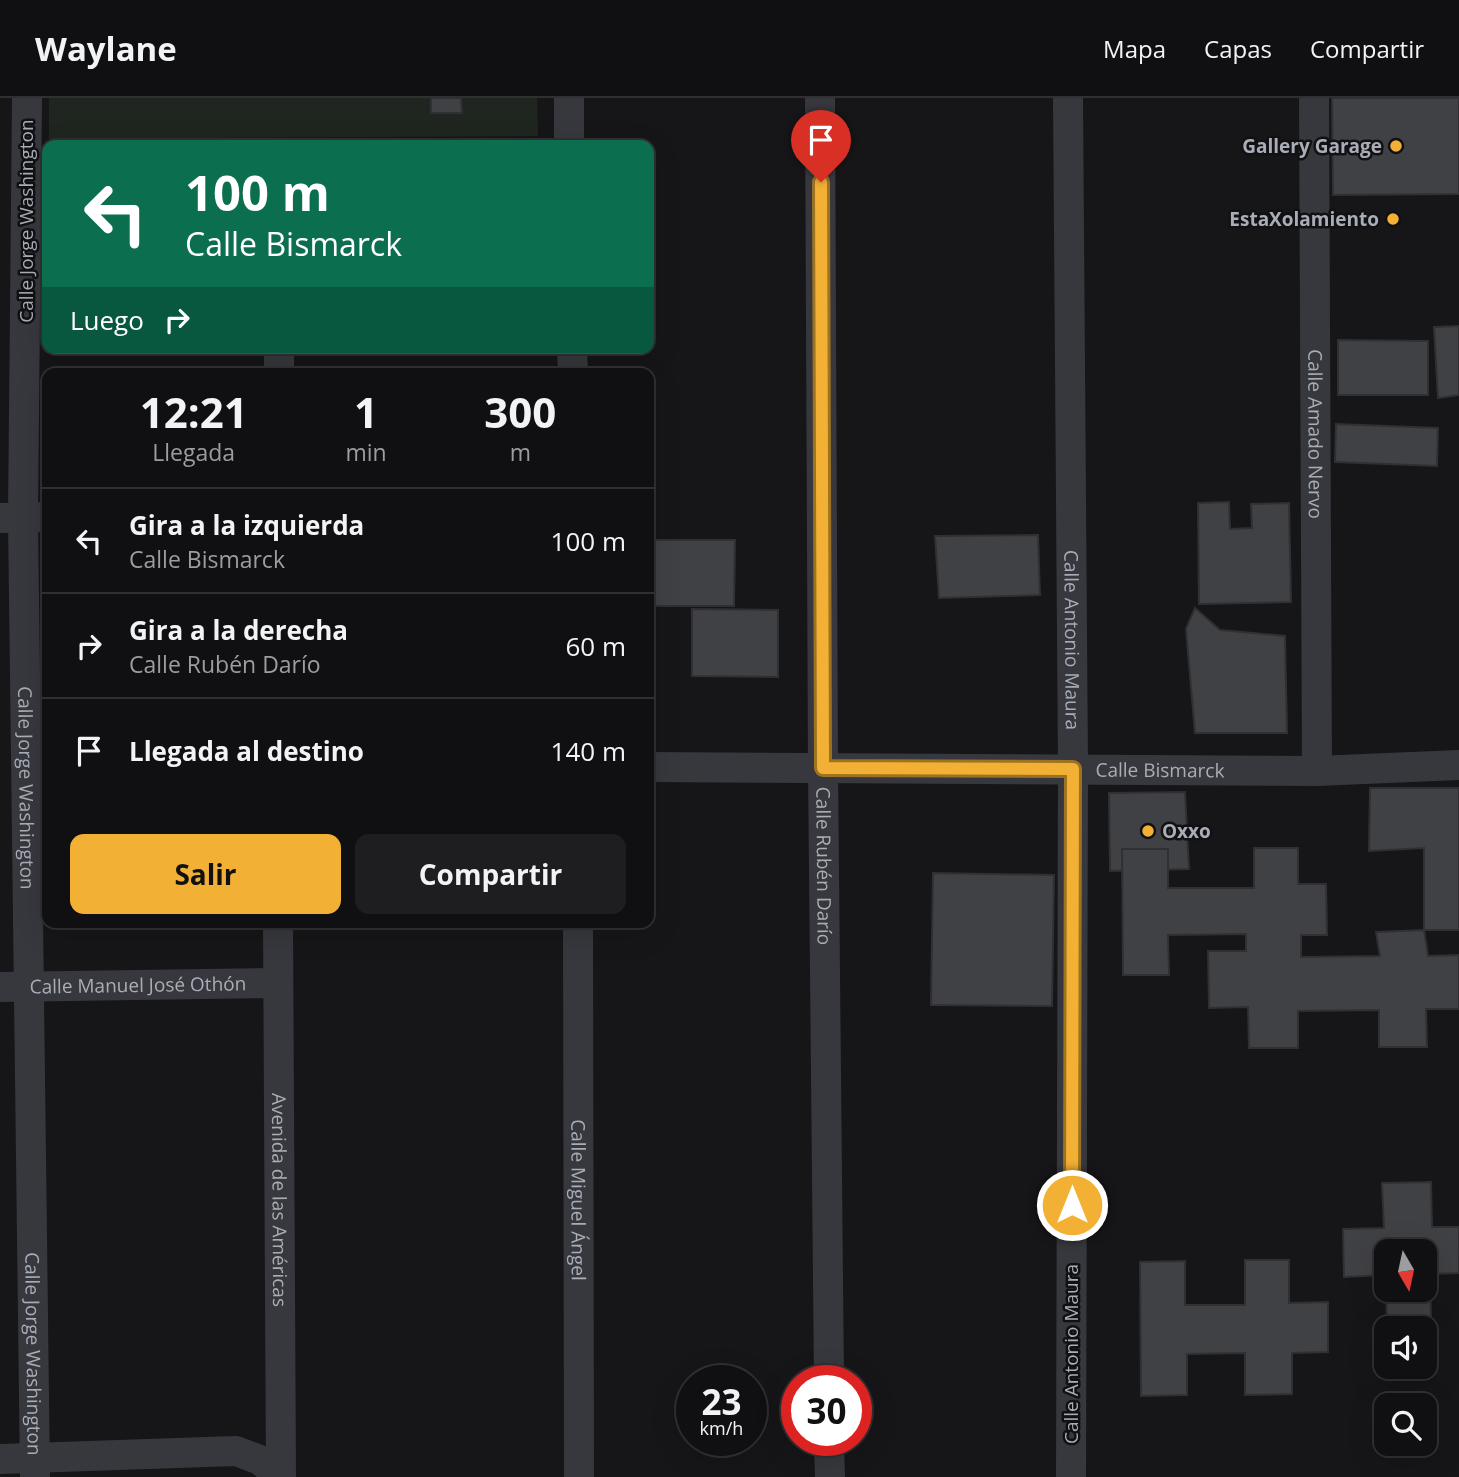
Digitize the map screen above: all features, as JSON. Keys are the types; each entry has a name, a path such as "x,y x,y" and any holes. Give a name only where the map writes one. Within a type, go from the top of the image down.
{"street":[{"name":"Calle Jorge Washington","path":"27,98 37,153 24,518 14,987 35,1468"},
{"path":"569,98 569,140"},
{"name":"Calle Rubén Darío","path":"820,98 829,1365"},
{"name":"Calle Antonio Maura","path":"1068,98 1073,769 1071,1477"},
{"name":"Calle Amado Nervo","path":"1314,98 1317,771"},
{"name":"Calle Bismarck","path":"654,766 1317,771 1459,765"},
{"name":"Avenida de las Américas","path":"278,928 280,1477"},
{"name":"Calle Miguel Ángel","path":"578,928 579,1477"},
{"name":"Calle Manuel José Othón","path":"14,987 278,982"},
{"path":"0,1460 35,1468 236,1451 260,1460 280,1477"},
{"path":"829,1456 830,1477"}],"shaded area":[{"path":"49,98 537,98 538,136 49,139"}],"building":[{"path":"431,98 461,98 462,113 431,113"},
{"name":"Gallery Garage","path":"1332,98 1459,98 1459,194 1333,195"},
{"path":"1459,326 1459,395 1438,398 1434,327"},
{"path":"1338,340 1428,341 1428,395 1338,395"},
{"path":"1336,424 1438,428 1437,466 1335,462"},
{"path":"1229,502 1230,529 1252,528 1251,504 1289,503 1291,602 1199,604 1198,503"},
{"path":"1038,535 1040,595 939,598 935,536"},
{"path":"654,540 735,540 734,606 654,606"},
{"path":"1195,608 1220,630 1285,636 1287,733 1195,733 1186,629"},
{"path":"692,609 778,610 778,677 692,676"},
{"path":"1370,788 1459,788 1459,930 1424,930 1424,848 1369,851"},
{"name":"Oxxo","path":"1185,792 1189,869 1110,871 1109,793"},
{"path":"1254,848 1298,848 1298,884 1326,884 1327,935 1301,935 1301,957 1380,956 1376,932 1424,930 1428,956 1459,955 1459,1009 1426,1009 1427,1047 1379,1047 1379,1010 1298,1011 1298,1048 1249,1048 1248,1007 1209,1008 1208,951 1246,951 1246,934 1168,935 1169,975 1123,975 1122,849 1168,849 1168,888 1254,888"},
{"path":"933,873 1054,875 1052,1006 931,1005"},
{"path":"1431,1182 1432,1227 1459,1227 1459,1273 1437,1274 1437,1239 1374,1239 1374,1276 1344,1277 1343,1229 1384,1228 1382,1183"},
{"path":"1245,1260 1289,1260 1289,1303 1328,1302 1328,1352 1292,1353 1292,1394 1245,1395 1245,1353 1187,1354 1187,1395 1141,1396 1140,1262 1185,1261 1185,1305 1245,1305"},
{"path":"1386,1302 1431,1302 1431,1316 1387,1316"}],"place":[{"name":"Gallery Garage","path":"1396,146"},
{"name":"EstaXolamiento","path":"1393,219"},
{"name":"Oxxo","path":"1148,831"}],"route":[{"path":"821,182 823,768 1073,769 1072,1205"}]}
